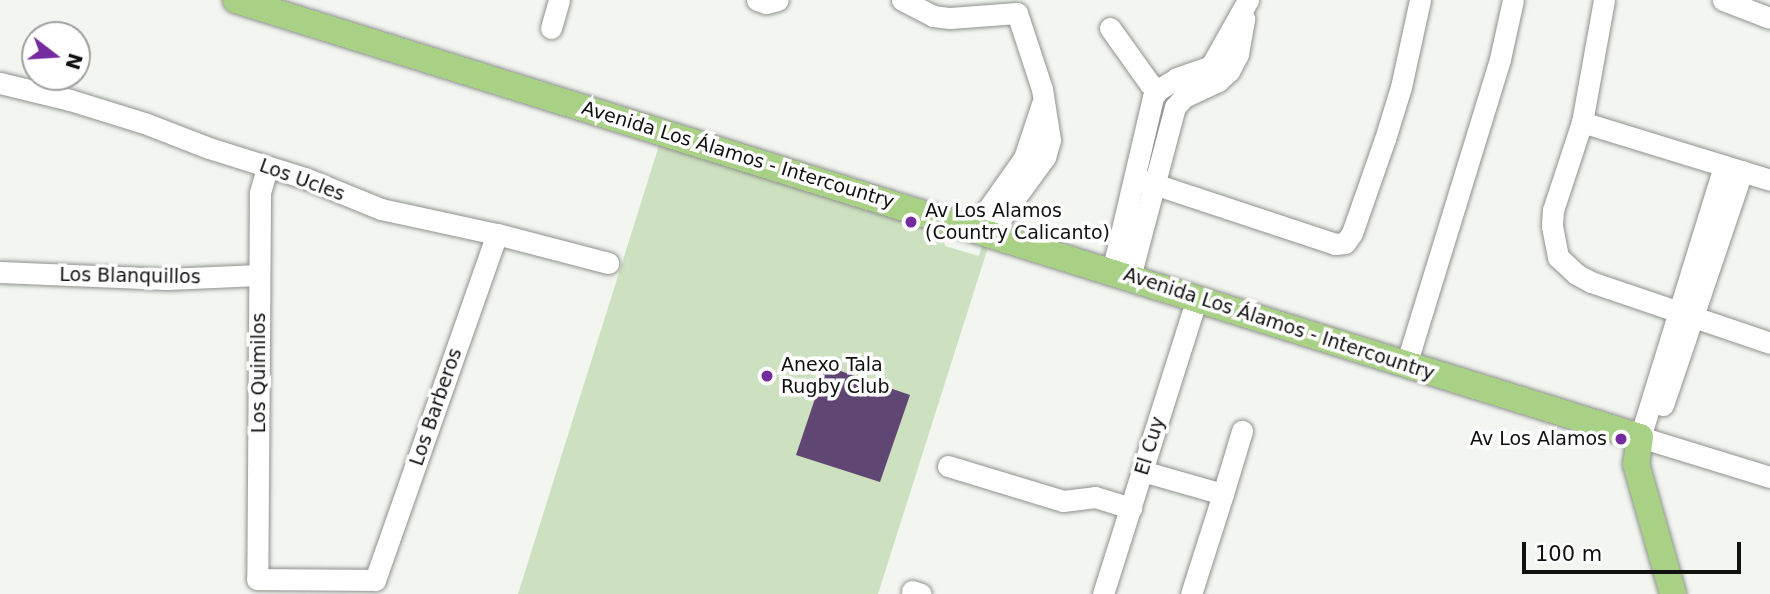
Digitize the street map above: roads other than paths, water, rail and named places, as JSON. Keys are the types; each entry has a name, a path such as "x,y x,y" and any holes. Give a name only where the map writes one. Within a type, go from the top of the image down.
{"main road":[{"name":"Avenida Los Álamos - Intercountry","path":"236,0 1646,438"},
{"path":"1646,438 1636,464 1673,594"}],"street":[{"path":"551,28 559,0"},
{"path":"757,0 766,4 778,0"},
{"path":"902,0 933,16 950,18 1016,6 1050,126 1048,149 1004,213 987,232"},
{"path":"1121,275 1145,181 1175,107 1184,97 1218,81 1235,62 1248,0 1211,66 1177,78 1158,90 1150,103 1145,181"},
{"path":"1145,181 1335,244 1345,243 1352,233 1389,126 1420,0"},
{"path":"1405,365 1500,59 1513,0"},
{"path":"1604,0 1582,122 1553,210 1552,226 1558,257 1576,274 1591,282 1770,343"},
{"path":"1723,0 1770,18"},
{"path":"1110,28 1150,84 1158,90"},
{"name":"Los Ucles","path":"0,83 122,116 267,168 305,178 381,209 497,234 608,263"},
{"path":"1582,122 1770,180"},
{"name":"Los Quimilos","path":"257,579 260,193 267,168"},
{"path":"1733,168 1646,438 1770,477"},
{"name":"Los Barberos","path":"257,579 374,580 497,234"},
{"name":"Los Blanquillos","path":"0,272 167,279 259,275"},
{"name":"El Cuy","path":"1103,594 1196,298"},
{"path":"1191,594 1242,431"},
{"path":"948,466 1063,501 1095,497 1131,508"},
{"path":"1142,471 1223,494"}],"place":[{"name":"Av Los Alamos (Country Calicanto)","path":"911,222"},
{"name":"Anexo Tala Rugby Club","path":"767,376"},
{"name":"Av Los Alamos","path":"1621,439"}]}
